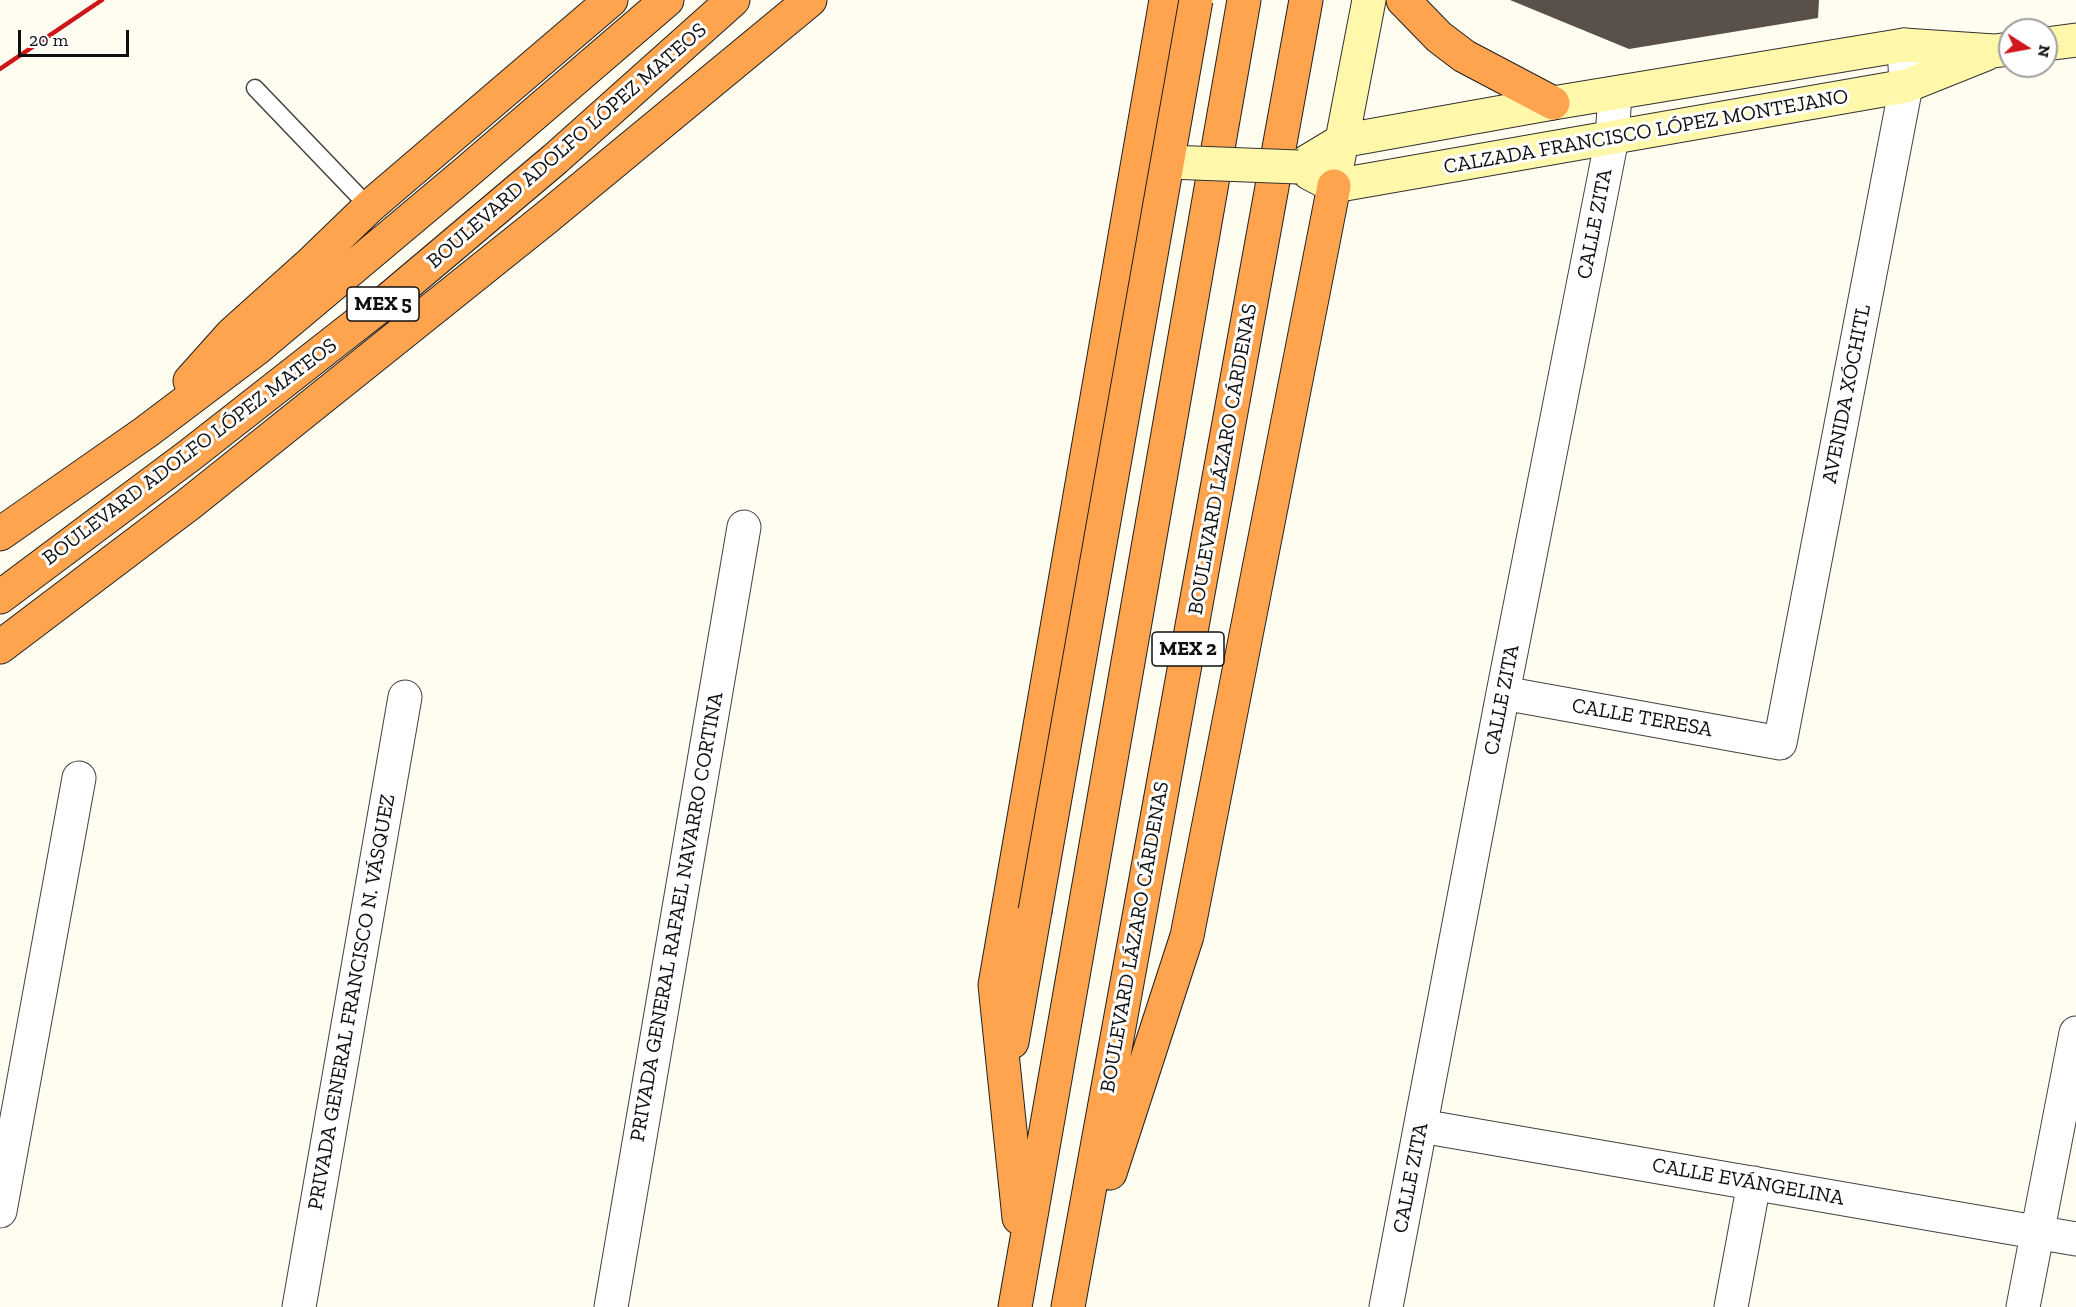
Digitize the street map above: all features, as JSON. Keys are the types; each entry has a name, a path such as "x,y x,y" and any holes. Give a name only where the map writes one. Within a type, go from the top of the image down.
{"highway":[{"path":"146,432 196,372 232,334 369,207 611,0"},
{"name":"BOULEVARD ADOLFO LÓPEZ MATEOS","path":"0,534 146,432 256,349 667,0"},
{"name":"BOULEVARD ADOLFO LÓPEZ MATEOS","path":"0,597 190,455 389,299 555,159 733,0"},
{"path":"0,647 189,504 546,218 810,0"},
{"path":"1024,1256 995,985 1153,161 1166,0"},
{"path":"1006,1078 1196,0"},
{"name":"MEX 2","path":"1015,1307 1244,0"},
{"name":"BOULEVARD LÁZARO CÁRDENAS","path":"1069,1302 1306,0"},
{"path":"1403,0 1439,37 1464,56 1553,104"},
{"path":"1069,1302 1187,936 1334,186"}],"main road":[{"path":"1153,161 1298,167 1334,186 1369,0"},
{"path":"2058,42 2076,40"},
{"name":"CALZADA FRANCISCO LÓPEZ MONTEJANO","path":"1298,167 1341,141 1904,45 1998,50"},
{"name":"CALZADA FRANCISCO LÓPEZ MONTEJANO","path":"1334,186 1906,86 1998,52"}],"street":[{"name":"AVENIDA XÓCHITL","path":"1780,743 1906,86 1904,45"},
{"name":"CALLE ZITA","path":"1386,1307 1612,138 1615,94"},
{"name":"PRIVADA GENERAL RAFAEL NAVARRO CORTINA","path":"611,1307 744,527"},
{"name":"CALLE TERESA","path":"1503,693 1780,743"},
{"name":"PRIVADA GENERAL FRANCISCO N. VÁSQUEZ","path":"299,1307 405,697"},
{"path":"0,1211 80,778"},
{"path":"2023,1307 2076,1033"},
{"name":"CALLE EVÁNGELINA","path":"1421,1126 2076,1239"},
{"path":"1731,1307 1754,1183"}],"lane":[{"path":"255,88 369,207"}],"building":[{"path":"1510,0 1819,0 1818,18 1629,49"}],"railway":[{"path":"0,69 102,0"}]}
